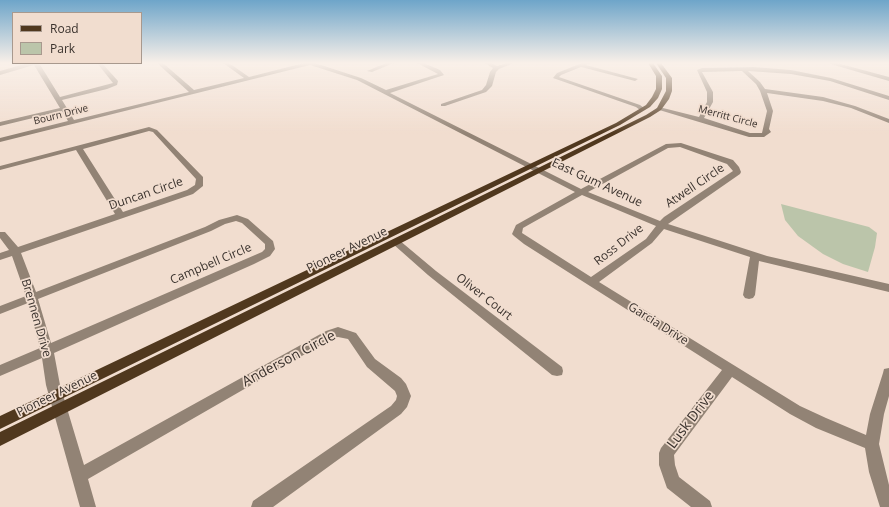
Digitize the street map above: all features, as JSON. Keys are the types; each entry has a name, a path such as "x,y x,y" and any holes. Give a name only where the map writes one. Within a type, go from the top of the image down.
{"main road":[{"name":"Pioneer Avenue","path":"0,439 57,396 396,242 618,124 642,109 655,98 659,87"},
{"path":"659,109 666,99 669,87"},
{"name":"Pioneer Avenue","path":"0,423 659,109"}],"street":[{"path":"50,87 72,122"},
{"path":"58,99 108,87"},
{"path":"187,87 194,93"},
{"name":"Bourn Drive","path":"0,140 218,87"},
{"name":"East Gum Avenue","path":"375,87 581,192 662,225 755,256 827,275 889,288"},
{"path":"386,92 403,87"},
{"path":"443,105 484,91 489,87"},
{"path":"580,87 642,109"},
{"path":"700,120 710,102 710,92 708,87"},
{"name":"Merritt Circle","path":"659,109 748,135 764,135 767,132 766,129 770,111 760,87"},
{"path":"851,87 889,98"},
{"path":"763,91 823,99 853,107 888,120"},
{"path":"0,124 64,109"},
{"name":"Duncan Circle","path":"0,168 149,129 155,131 200,179 199,186 190,192 0,257"},
{"name":"Atwell Circle","path":"581,192 660,149 673,144 681,145 730,162 735,167 737,172 667,219 662,225"},
{"path":"78,147 121,216"},
{"name":"Garcia Drive","path":"581,192 519,227 517,234 795,410 821,423 872,444"},
{"name":"Campbell Circle","path":"32,298 208,229 222,222 237,218 245,221 270,243 270,248 266,254 250,262 47,350"},
{"name":"Ross Drive","path":"591,282 648,241 662,225"},
{"name":"Brennen Drive","path":"2,234 16,252 32,298 47,350 57,396 88,507"},
{"name":"Oliver Court","path":"396,242 432,273 557,371"},
{"path":"749,295 755,256"},
{"path":"0,310 32,298"},
{"name":"Anderson Circle","path":"79,476 330,334 338,332 352,336 371,363 396,382 401,388 404,396 402,403 396,410 260,507"},
{"path":"0,371 47,350"},
{"name":"Lusk Drive","path":"704,507 673,482 667,465 666,453 730,369"},
{"path":"888,507 877,472 872,444 877,414 889,373"}],"green space":[{"path":"781,204 869,227 877,233 868,272 843,264 823,254 798,236 785,220"}]}
